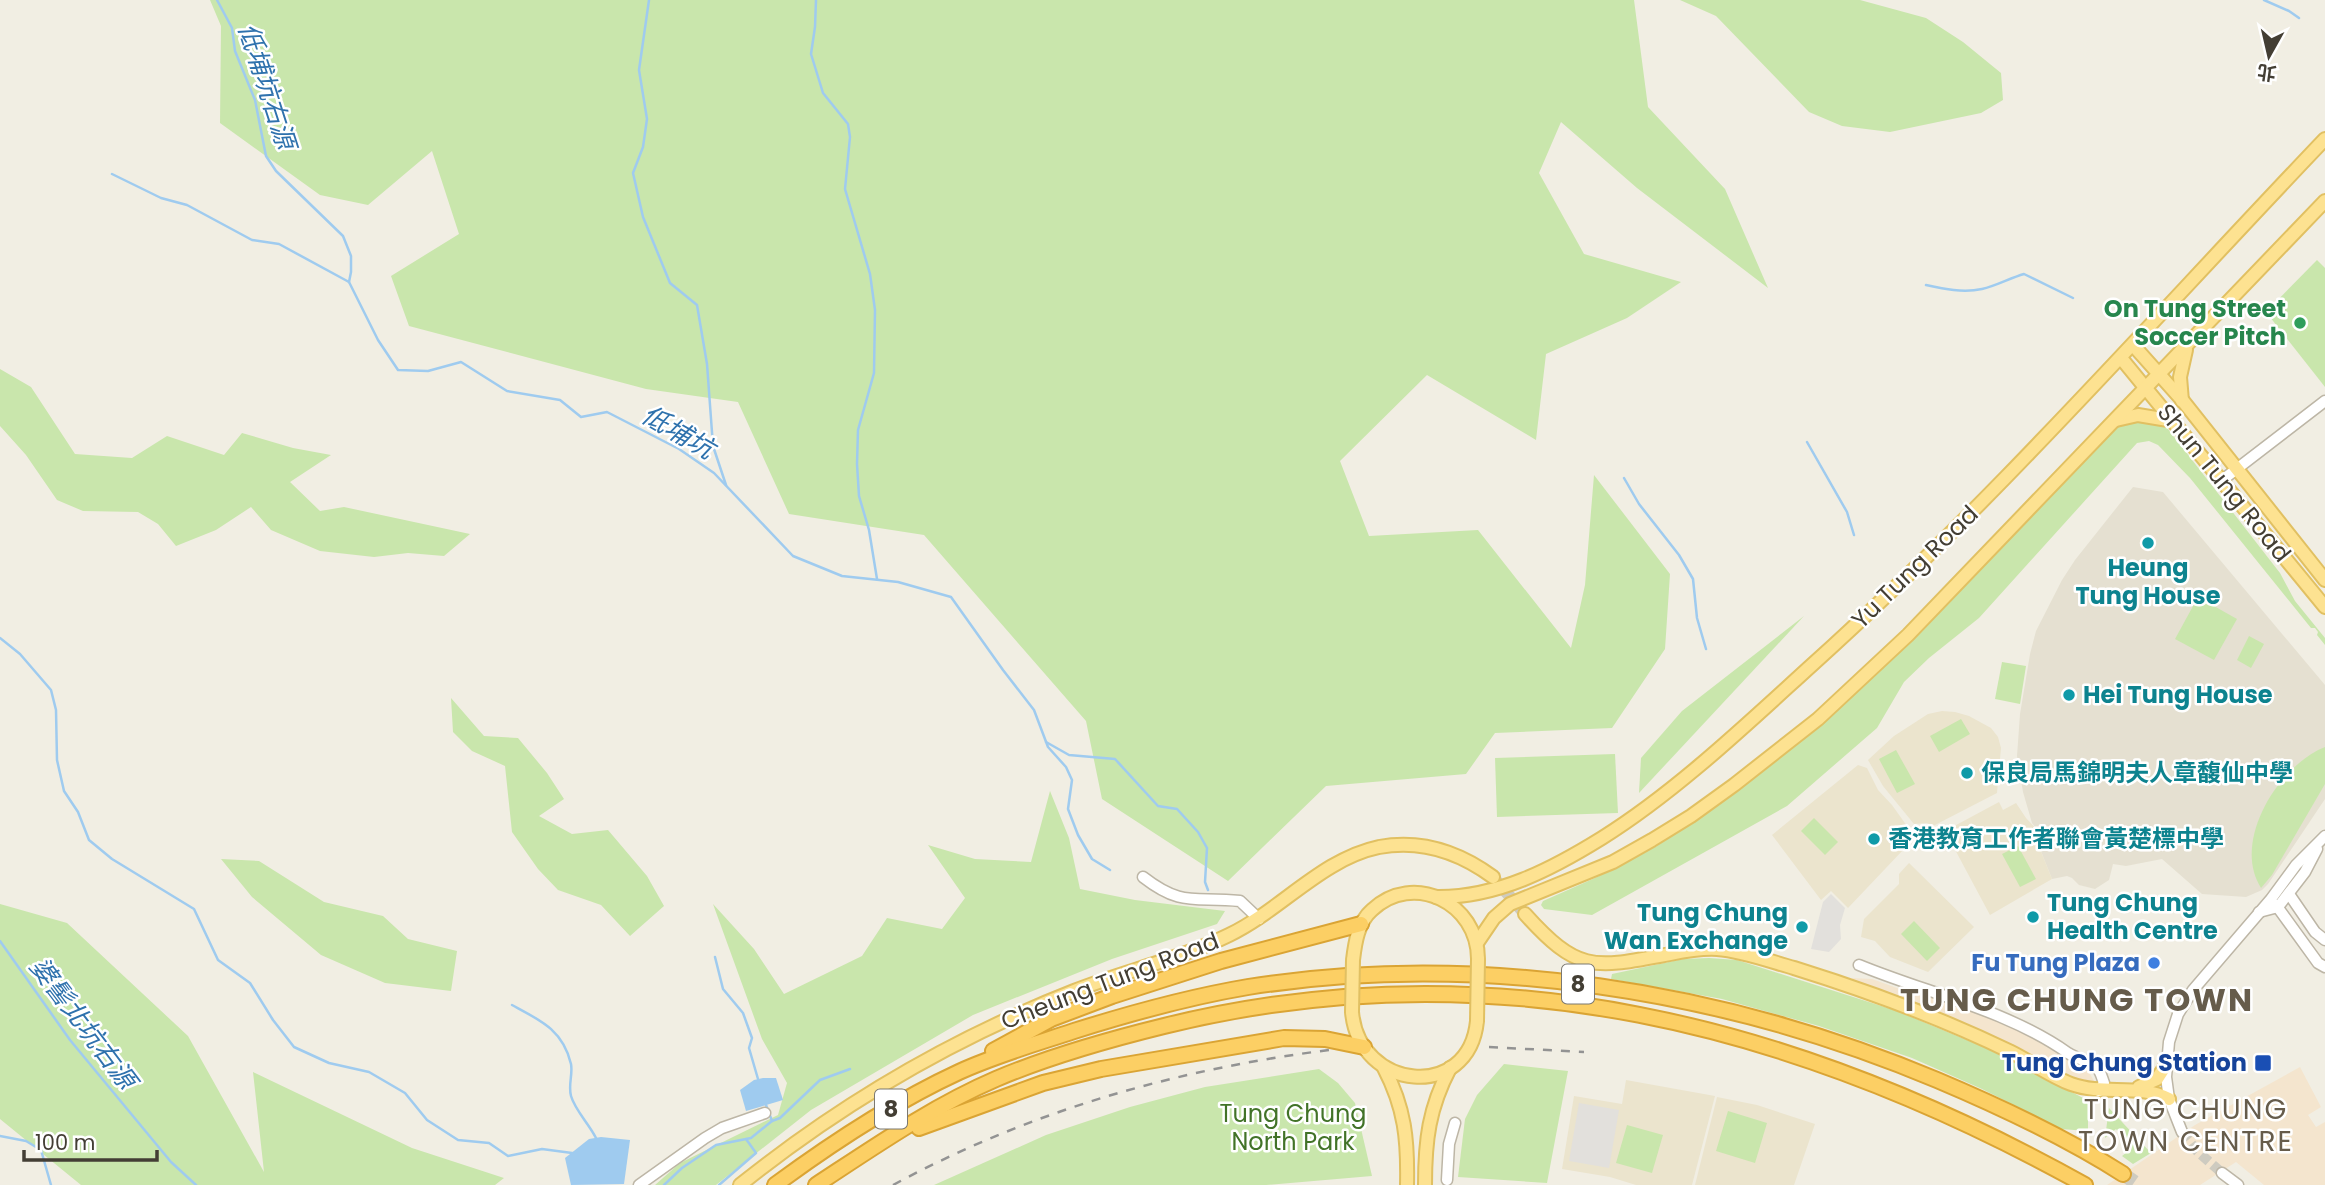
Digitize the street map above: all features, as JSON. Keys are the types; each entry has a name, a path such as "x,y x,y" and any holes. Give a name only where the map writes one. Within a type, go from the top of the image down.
{"highway":[{"path":"958,1073 1065,1013 1221,961 1361,924"},
{"name":"8","path":"775,1185 889,1110 958,1073 1028,1046 1181,1001 1245,988 1308,979 1428,974 1508,977 1581,985 1695,1003 1776,1023 1827,1038 1961,1090 2091,1154 2123,1174"},
{"name":"8","path":"816,1185 939,1107 1034,1064 1111,1039 1217,1013 1280,1002 1369,994 1446,993 1500,996 1600,1008 1695,1027 1767,1046 1893,1090 1952,1116 2085,1185"},
{"path":"886,1141 990,1100 1060,1077 1274,1039 1325,1039 1364,1047"},
{"path":"2052,1167 2075,1185"}],"main road":[{"name":"Yu Tung Road","path":"1436,897 1468,897 1528,877 1603,837 1728,741 1929,556 2121,358 2325,139"},
{"name":"Yu Tung Road","path":"1477,943 1494,918 1510,904 1614,863 1723,793 1818,719 1908,635 2325,201"},
{"name":"Shun Tung Road","path":"2133,345 2160,374 2325,580"},
{"path":"2182,401 2180,377 2186,347"},
{"name":"Shun Tung Road","path":"2121,358 2325,607"},
{"path":"2113,421 2138,415 2174,421"},
{"name":"Cheung Tung Road","path":"740,1185 847,1107 958,1044 1074,992 1204,946 1259,919 1327,870 1364,852 1382,847 1416,845 1439,848 1460,855 1493,877"},
{"path":"1384,1068 1404,1076 1433,1075 1450,1068 1463,1056 1472,1042 1477,1021 1477,943 1471,925 1460,911 1436,897 1414,894 1392,898 1372,909 1361,924 1353,960 1352,1012 1355,1029 1364,1047 1384,1068 1400,1102 1408,1160 1407,1185"},
{"path":"1525,914 1562,950 1580,960 1613,965 1695,949 1729,950 1829,979 1906,1006 2011,1052 2067,1083 2087,1090 2155,1092 2169,1099"},
{"path":"2125,1090 2153,1083 2166,1065"},
{"path":"1425,1185 1427,1132 1432,1108 1450,1068"}],"street":[{"path":"2221,481 2325,401"},
{"path":"2182,1132 2169,1099 2166,1065 2171,1032 2182,1007 2193,990 2258,913 2289,894 2323,839"},
{"path":"2275,903 2296,865 2323,839"},
{"path":"1143,877 1167,894 1183,899 1240,901 1259,919"},
{"path":"2289,894 2315,932 2325,940"},
{"path":"2275,903 2319,963 2325,967"},
{"path":"1859,965 1920,989 1950,997 2047,1038 2068,1053 2096,1067 2104,1083 2099,1091"},
{"path":"639,1185 674,1158 722,1128 765,1113"},
{"path":"1447,1180 1449,1144 1455,1123"},
{"path":"2222,1172 2238,1185"}],"shaded area":[{"path":"2133,487 2163,492 2325,685 2325,799 2268,884 2262,890 2246,897 2202,894 2162,859 2126,866 2113,864 2109,880 2095,889 2079,885 2067,876 2052,879 2040,849 2045,840 2032,823 2023,792 2017,756 2020,714 2036,631 2075,560"},
{"path":"1942,711 1969,716 1991,728 1998,737 2001,748 1997,793 1933,826 1927,823 1914,824 1883,786 1868,760 1894,736 1928,714"},
{"path":"1858,765 1867,768 1878,790 1892,805 1907,830 1904,849 1848,908 1831,891 1821,900 1772,835"},
{"path":"1999,802 2003,810 2016,803 2041,834 2047,846 2040,849 2052,879 1990,915 1945,831"},
{"path":"1909,863 1974,927 1928,972 1890,957 1875,941 1861,937 1864,919 1899,884 1899,874"},
{"path":"1831,894 1845,908 1840,925 1841,939 1829,952 1811,949 1823,902"},
{"path":"1852,978 1872,979 1911,993 1947,1000 2046,1042 2087,1069 2094,1081 2080,1080 2035,1057 1856,983"},
{"path":"2300,1067 2321,1107 2308,1115 2316,1127 2325,1122 2325,1185 2264,1185 2236,1162 2200,1185 2107,1185 2195,1125"},
{"path":"1626,1080 1715,1096 1692,1185 1636,1185 1610,1177 1562,1169 1574,1096 1622,1104"},
{"path":"1717,1097 1757,1105 1815,1124 1794,1185 1695,1185"},
{"path":"1579,1103 1619,1110 1609,1168 1569,1161"}],"green space":[{"path":"210,0 1634,0 1648,107 1725,189 1768,288 1637,188 1561,122 1539,173 1584,254 1681,282 1627,318 1546,354 1536,440 1427,375 1340,461 1369,536 1478,530 1571,648 1585,585 1594,475 1670,574 1665,649 1612,728 1495,733 1466,774 1326,786 1228,881 1102,799 1086,721 924,535 789,514 738,402 646,389 409,326 391,276 459,234 432,151 368,205 320,195 220,123 221,26"},
{"path":"1680,0 1860,0 1926,18 1963,42 2001,73 2003,100 1981,113 1890,132 1842,126 1809,112 1716,16"},
{"name":"On Tung Street Soccer Pitch","path":"2317,260 2325,268 2325,387 2266,312"},
{"path":"0,369 31,387 75,454 132,458 167,436 224,455 242,433 293,448 331,455 290,482 320,511 344,507 470,534 444,556 408,553 374,557 320,551 271,530 251,507 216,530 176,546 158,524 138,512 83,511 57,500 26,455 0,426"},
{"path":"2126,419 2162,424 2168,429 2280,573 2295,601 2325,638 2325,645 2315,628 2311,628 2190,478 2158,445 2149,441 2137,443 1979,618 1904,682 1877,728 1787,806 1592,915 1544,909 1541,905 1543,901 1657,846 1716,805 1803,736 1878,672 2046,501 2097,442"},
{"path":"2198,597 2237,619 2214,660 2175,639"},
{"path":"1804,616 1639,793 1641,758 1682,711"},
{"path":"2249,636 2264,644 2251,668 2237,660"},
{"path":"2002,662 2026,666 2020,704 1995,699"},
{"path":"451,698 484,736 518,738 547,773 564,799 539,816 572,834 608,830 647,876 664,906 630,936 601,905 558,890 538,869 512,832 505,766 472,751 453,732"},
{"path":"1961,719 1970,734 1939,752 1930,736"},
{"path":"2325,747 2325,784 2272,875 2261,888 2253,869 2252,849 2256,827 2264,807 2291,770"},
{"path":"1896,750 1915,784 1897,793 1879,759"},
{"path":"1615,754 1618,813 1497,817 1495,758"},
{"path":"1050,791 1069,838 1080,889 1135,900 1225,911 1217,924 1112,959 973,1015 811,1110 716,1185 655,1185 680,1163 778,1115 787,1083 762,1039 713,904 754,949 784,994 862,956 887,918 942,929 965,898 928,845 975,859 1031,862"},
{"path":"1814,818 1838,842 1825,855 1801,831"},
{"path":"2018,846 2036,879 2020,887 2002,854"},
{"path":"221,859 259,861 324,902 383,916 408,939 457,951 451,991 385,983 321,955 252,897"},
{"path":"0,904 67,923 188,1036 264,1172 253,1072 412,1148 504,1178 495,1185 81,1185 0,1119"},
{"path":"1914,921 1940,948 1927,961 1901,934"},
{"path":"1683,959 1737,960 1897,1011 1991,1050 2085,1099 2088,1104 2088,1131 2061,1129 1982,1089 1912,1058 1819,1026 1722,999 1611,979 1612,974"},
{"path":"1504,1064 1568,1071 1547,1183 1458,1177 1465,1119 1477,1095"},
{"name":"Tung Chung North Park","path":"1319,1069 1338,1083 1355,1103 1372,1176 1266,1185 934,1185 1046,1135 1130,1107 1205,1087"},
{"path":"2109,1108 2151,1153 2133,1164 2122,1156 2131,1149 2116,1129 2105,1138"},
{"path":"1728,1111 1767,1123 1755,1163 1716,1151"},
{"path":"1627,1125 1663,1135 1652,1173 1616,1163"}],"water":[{"path":"776,1078 783,1100 746,1111 740,1090 754,1080"},
{"path":"601,1137 630,1140 624,1184 571,1185 565,1158 589,1139"}],"waterway":[{"name":"低埔坑右源","path":"217,0 232,28 235,51 255,100 266,156 276,171 343,236 351,256 349,282"},
{"path":"649,0 639,70 647,119 643,147 633,173 643,217 670,283 697,305 707,364 713,446 726,485"},
{"path":"816,0 811,54 823,93 848,124 850,137 845,189 870,274 875,310 874,373 858,430 857,464 859,496 869,530 877,579"},
{"path":"2264,0 2299,18"},
{"name":"低埔坑","path":"112,174 161,198 187,205 252,240 279,244 349,282 378,340 398,370 428,371 461,362 507,391 560,400 581,417 607,412 679,449 714,473 793,556 842,576 898,582 951,597 1034,710 1048,747 1066,767 1072,780 1068,809 1078,835 1092,859 1110,870"},
{"path":"1926,285 1968,291 1993,286 2024,274 2073,298"},
{"path":"1807,442 1847,512 1854,535"},
{"path":"1624,478 1639,504 1679,555 1693,579 1697,618 1706,649"},
{"path":"0,638 20,654 51,690 56,710 57,760 64,791 78,812 89,840 112,859 194,909 218,960 250,983 294,1047 329,1063 369,1072 405,1093 427,1120 458,1140 489,1143 508,1156 542,1149 572,1153"},
{"path":"1046,742 1069,755 1115,759 1158,806 1177,809 1198,832 1207,848 1205,882 1208,890"},
{"name":"婆髻北坑右源","path":"0,941 70,1040 171,1162 196,1185"},
{"path":"715,957 723,989 743,1013 752,1038 749,1048 758,1079"},
{"path":"512,1005 549,1027 562,1043 571,1064 571,1096 596,1138"},
{"path":"664,1185 682,1168 716,1145 751,1138 780,1118 820,1080 850,1069"},
{"path":"766,1105 772,1121"},
{"path":"0,1136 26,1141 41,1150 51,1185"},
{"path":"719,1185 756,1153 746,1139"}],"tunnel":[{"path":"1493,877 1525,914"},
{"path":"2182,1132 2197,1151 2222,1173"},
{"path":"2123,1174 2139,1185"}],"railway":[{"path":"1489,1047 1584,1052"},
{"path":"893,1185 999,1135 1108,1096 1221,1068 1337,1049"}],"place":[{"name":"On Tung Street Soccer Pitch","path":"2300,323"},
{"name":"Heung Tung House","path":"2148,543"},
{"name":"Hei Tung House","path":"2069,695"},
{"name":"保良局馬錦明夫人章馥仙中學","path":"1967,773"},
{"name":"香港教育工作者聯會黃楚標中學","path":"1874,839"},
{"name":"Tung Chung Health Centre","path":"2033,917"},
{"name":"Tung Chung Wan Exchange","path":"1802,927"},
{"name":"Fu Tung Plaza","path":"2154,963"},
{"name":"Tung Chung Station","path":"2263,1063"}],"district":[{"name":"TUNG CHUNG TOWN","path":"2077,1000"},
{"name":"TUNG CHUNG TOWN CENTRE","path":"2186,1125"}]}
